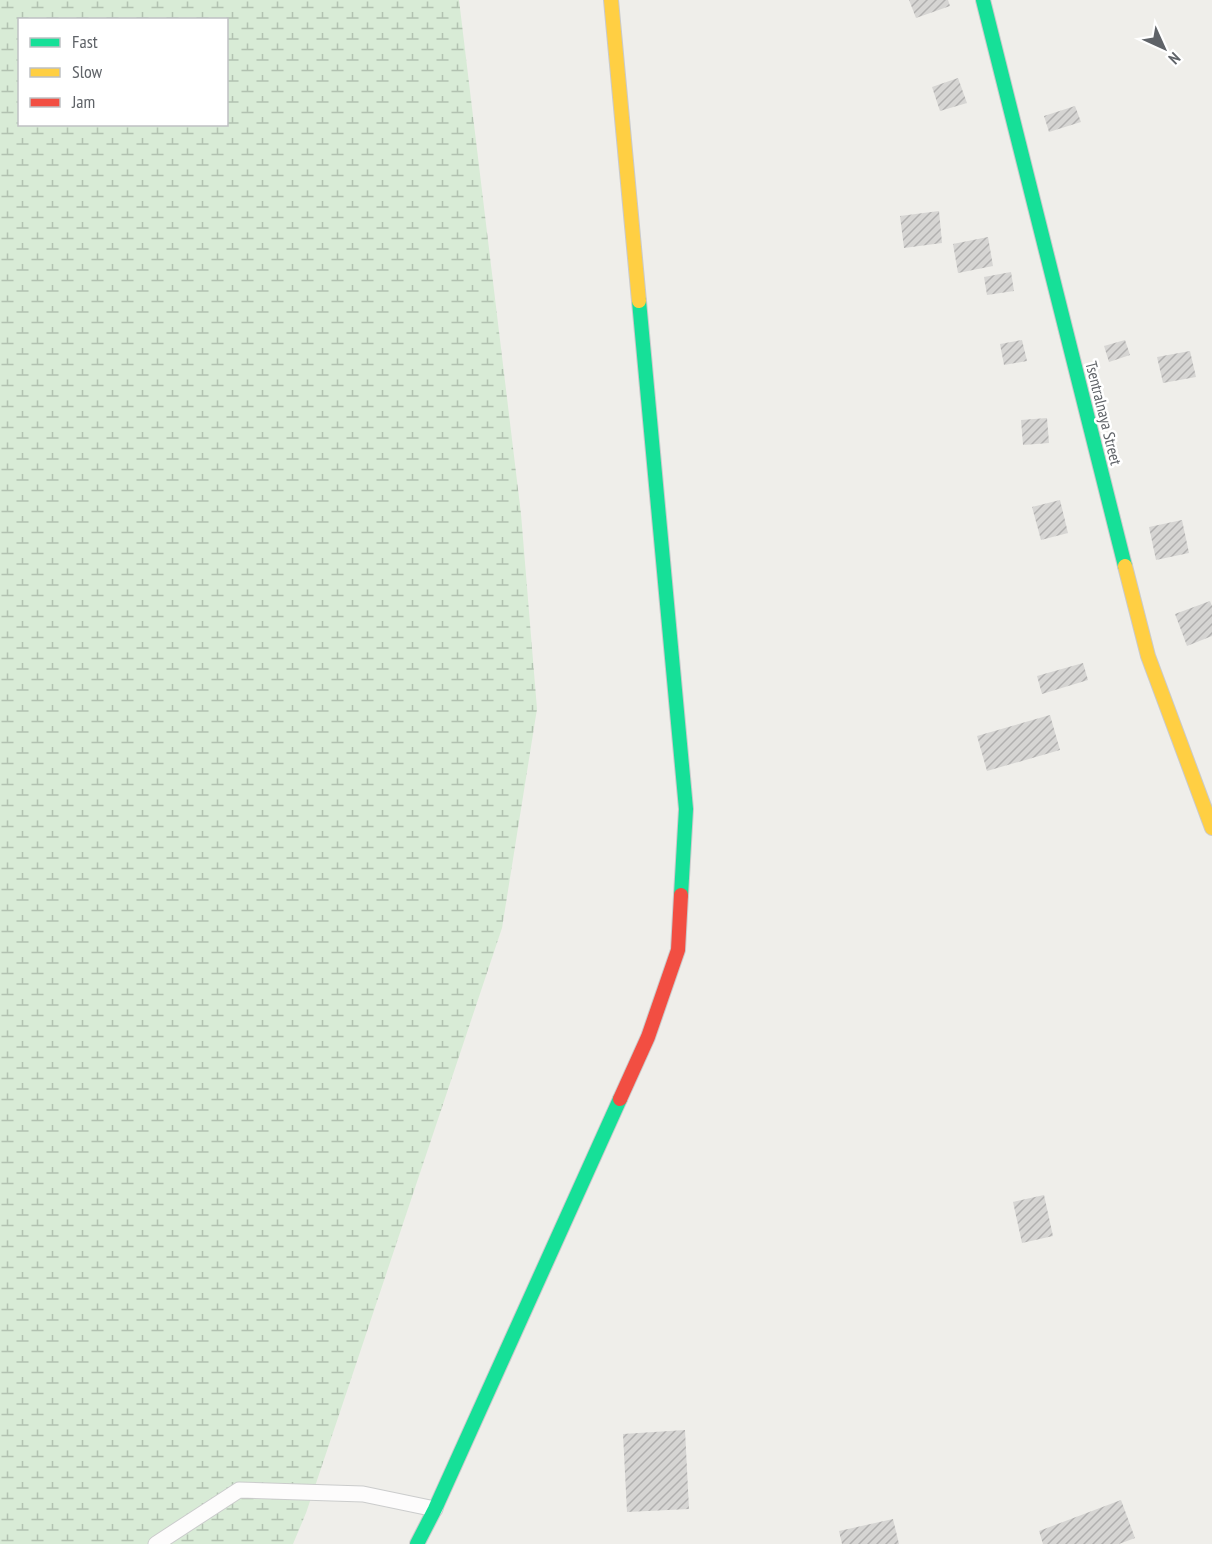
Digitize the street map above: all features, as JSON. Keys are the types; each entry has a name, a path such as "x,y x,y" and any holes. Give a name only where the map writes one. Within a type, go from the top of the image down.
{"street":[{"path":"417,1544 435,1509 648,1037 678,950 686,810 611,0"},
{"name":"Tsentralnaya Street","path":"983,0 1148,656 1212,828"}],"lane":[{"path":"156,1544 239,1490 363,1494 435,1509"}],"green space":[{"path":"0,0 459,0 521,514 537,709 502,928 306,1513 293,1544 0,1544"}],"building":[{"path":"909,0 948,0 950,6 916,18"},
{"path":"958,78 967,103 940,111 932,87"},
{"path":"1075,106 1081,122 1049,132 1044,116"},
{"path":"939,211 942,243 904,248 900,216"},
{"path":"988,237 993,266 958,273 953,244"},
{"path":"1011,272 1014,291 987,295 984,277"},
{"path":"1022,340 1027,361 1004,365 1000,344"},
{"path":"1125,340 1130,355 1109,362 1104,346"},
{"path":"1190,351 1196,377 1163,383 1157,357"},
{"path":"1047,418 1049,443 1023,445 1021,420"},
{"path":"1060,500 1068,533 1041,540 1032,507"},
{"path":"1182,520 1189,553 1156,560 1149,527"},
{"path":"1210,601 1212,636 1187,646 1175,614"},
{"path":"1083,663 1088,680 1042,694 1037,676"},
{"path":"1050,715 1060,750 987,771 977,736"},
{"path":"1044,1195 1053,1236 1022,1243 1013,1202"},
{"path":"685,1430 689,1509 627,1512 623,1434"},
{"path":"1121,1500 1135,1538 1119,1544 1043,1544 1039,1531"},
{"path":"893,1519 899,1544 842,1544 839,1531"}],"traffic: fast":[{"path":"983,0 1125,566"},
{"path":"639,301 686,809 681,895"},
{"path":"417,1544 435,1509 620,1099"}],"traffic: slow":[{"path":"611,0 639,301"},
{"path":"1125,566 1148,656 1212,828"}],"traffic: jam":[{"path":"620,1099 648,1037 678,950 681,895"}]}
